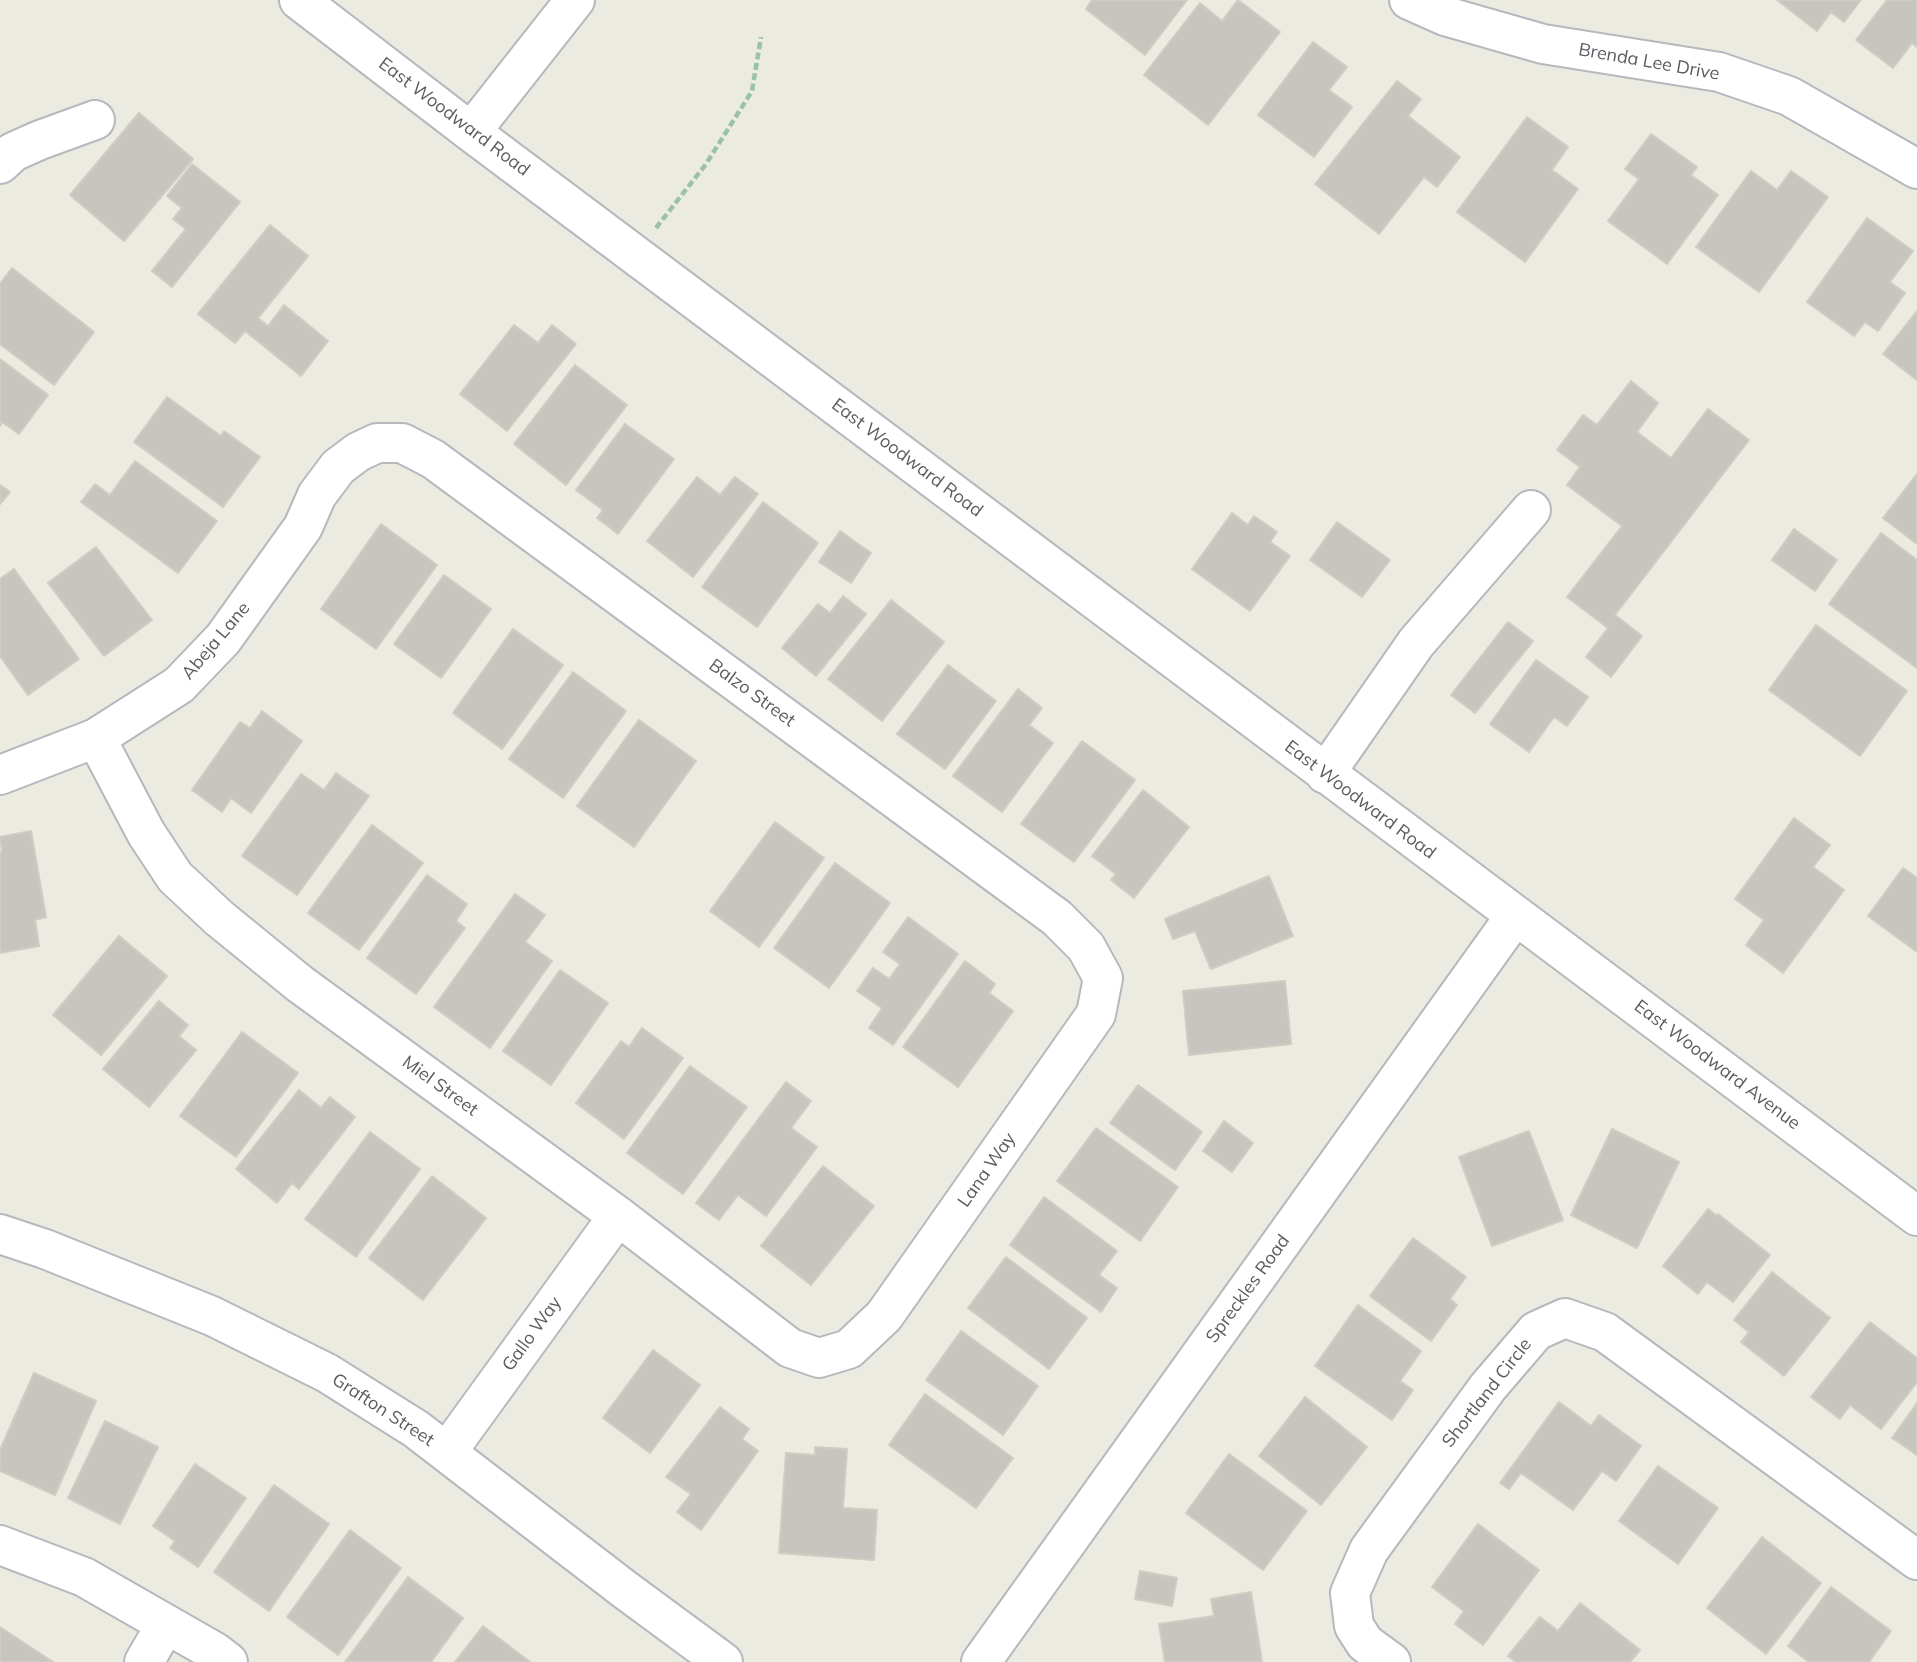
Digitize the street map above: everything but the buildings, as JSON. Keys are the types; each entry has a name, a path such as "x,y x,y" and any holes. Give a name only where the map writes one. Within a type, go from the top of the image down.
{"street":[{"name":"East Woodward Road","path":"299,0 1515,916"},
{"path":"471,132 575,0"},
{"name":"Brenda Lee Drive","path":"1409,0 1445,16 1543,44 1719,72 1789,96 1917,169"},
{"path":"0,163 13,152 95,120"},
{"name":"Abeja Lane","path":"0,775 96,738 179,685 223,639 303,527 317,495 338,467 358,452 377,443"},
{"name":"Balzo Street","path":"377,443 402,443 433,459 1057,918 1086,947 1102,978"},
{"path":"1325,774 1416,643 1531,510"},
{"name":"Miel Street","path":"96,738 146,833 175,877 219,918 300,984 618,1216 790,1348 819,1358 849,1349"},
{"name":"East Woodward Avenue","path":"1515,916 1917,1216"},
{"name":"Spreckles Road","path":"981,1662 1515,916"},
{"name":"Lana Way","path":"849,1349 884,1316 1096,1014 1102,978"},
{"name":"Gallo Way","path":"447,1452 618,1216"},
{"name":"Grafton Street","path":"0,1234 45,1249 212,1316 327,1373 416,1429 723,1662"},
{"name":"Shortland Circle","path":"1391,1662 1365,1643 1354,1626 1350,1593 1369,1550 1488,1387 1536,1331 1565,1318 1605,1332 1917,1560"},
{"path":"0,1545 84,1577 228,1662"},
{"path":"144,1662 166,1624"}],"path":[{"path":"636,254 706,164 752,91 761,37"}]}
